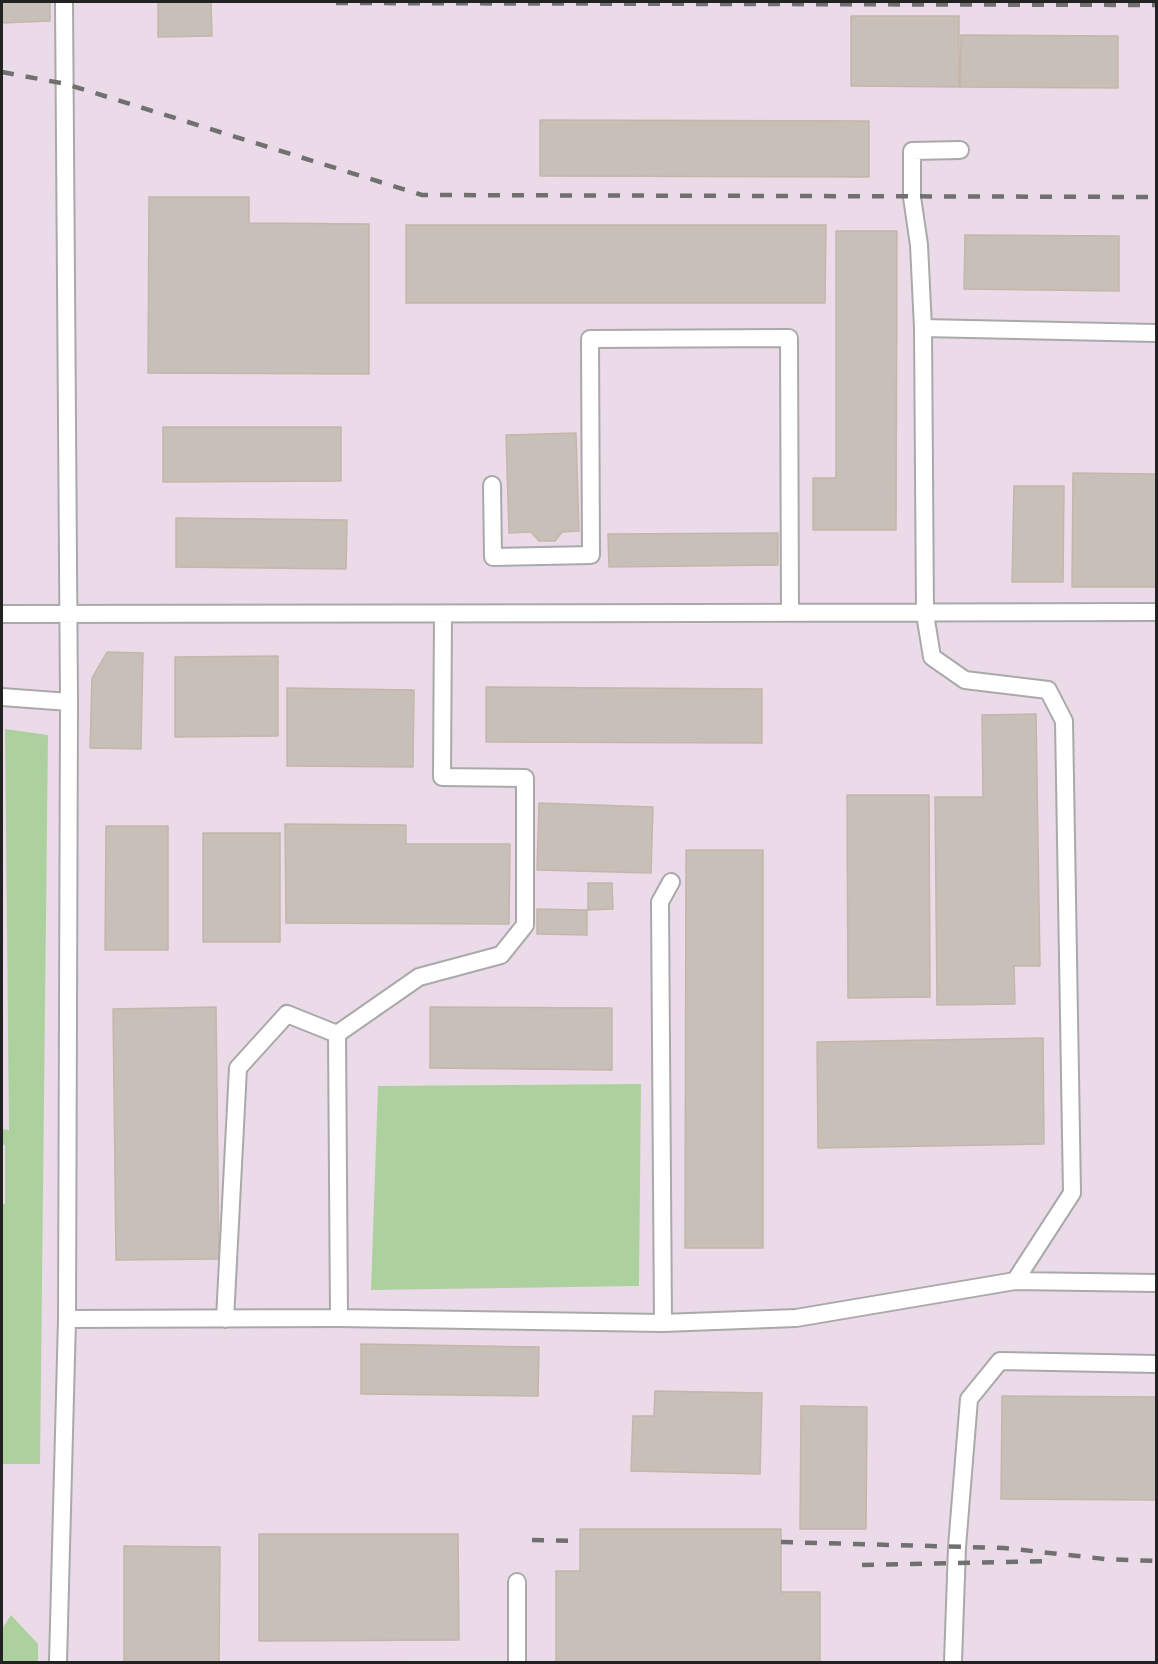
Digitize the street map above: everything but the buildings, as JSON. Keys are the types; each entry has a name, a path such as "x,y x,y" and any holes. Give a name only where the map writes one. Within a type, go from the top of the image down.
{"lane":[{"path":"58,1662 67,1319 69,702 64,2"},
{"path":"960,150 912,152 912,197 919,244 923,328 925,614 932,657 964,680 1048,690 1064,721 1072,1193 1015,1281"},
{"path":"923,328 1156,333"},
{"path":"492,485 493,557 591,555 590,339 789,339 790,613"},
{"path":"2,614 1156,612"},
{"path":"337,1034 419,977 501,955 525,925 525,778 442,777 443,614"},
{"path":"2,698 69,702"},
{"path":"663,1323 660,902 671,882"},
{"path":"225,1319 238,1068 287,1014 337,1034"},
{"path":"337,1034 339,1318"},
{"path":"67,1319 339,1318 663,1323 796,1318 1015,1281 1156,1282"},
{"path":"953,1662 957,1547 969,1399 1000,1361 1156,1364"},
{"path":"517,1581 517,1662"}],"shaded area":[{"path":"2,2 1156,2 1156,1662 2,1662"},
{"path":"498,1658 498,1662 347,1662"}],"green space":[{"path":"5,729 48,735 40,1464 2,1464 2,1204 5,1204 5,1145 2,1144 2,1129 9,1130"},
{"path":"641,1084 639,1286 371,1290 378,1086"},
{"path":"11,1615 38,1644 38,1662 2,1662 2,1629"}],"railway":[{"path":"336,3 1156,5"},
{"path":"2,72 66,84 422,195 1156,197"},
{"path":"532,1540 580,1541"},
{"path":"781,1542 1004,1548 1105,1559 1156,1561"},
{"path":"862,1565 1054,1561"}]}
